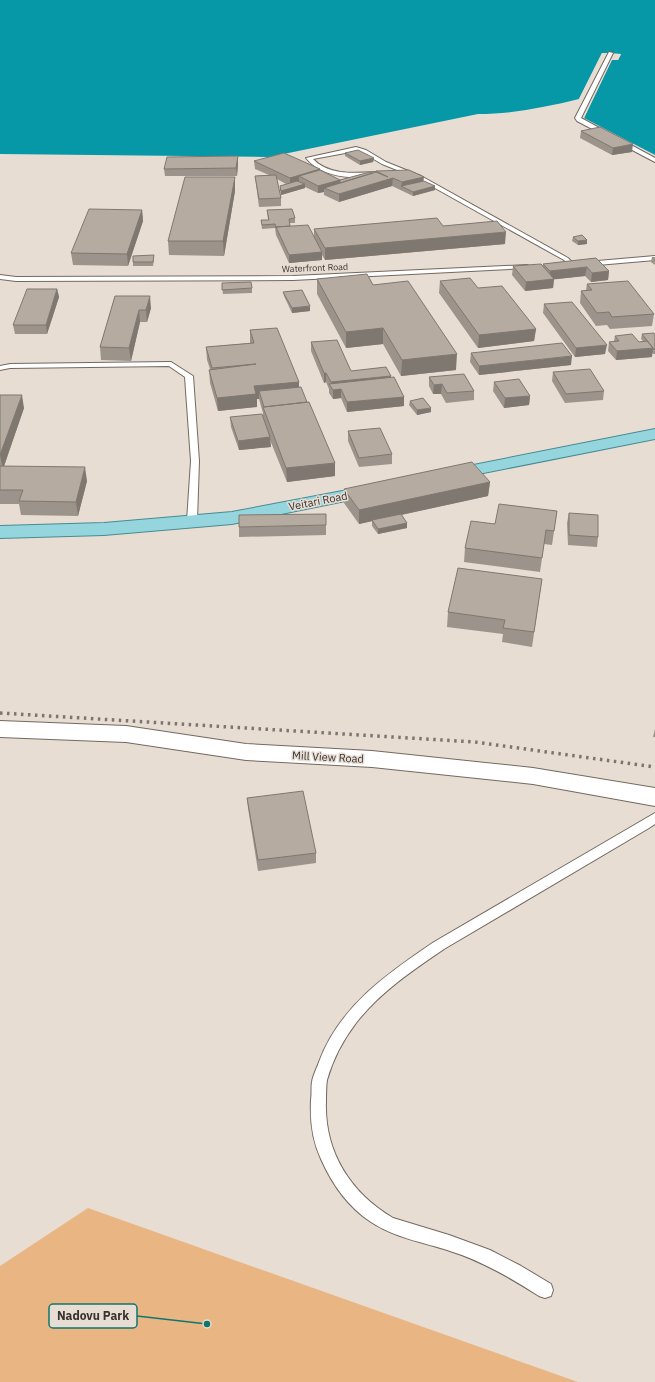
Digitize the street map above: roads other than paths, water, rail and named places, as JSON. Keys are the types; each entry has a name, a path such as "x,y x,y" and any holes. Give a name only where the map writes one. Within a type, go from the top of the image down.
{"main road":[{"path":"428,479 655,434"},
{"name":"Veitari Road","path":"0,532 104,529 232,518 389,487"}],"street":[{"name":"Mill View Road","path":"0,729 126,734 246,752 372,759 518,774 655,797"}],"lane":[{"path":"611,53 578,118 580,122 655,160"},
{"path":"387,174 344,174 326,170 312,162 309,158 356,149 363,150 384,163 411,173 525,235 566,259 568,265 655,258"},
{"path":"394,174 411,173"},
{"name":"Waterfront Road","path":"0,277 16,279 293,278 533,267"},
{"path":"0,368 10,366 171,364 189,376 195,461 192,521"},
{"path":"545,1290 491,1258 460,1246 415,1235 384,1222 365,1209 336,1175 325,1152 316,1105 318,1083 324,1062 334,1043 346,1026 373,996 403,970 452,937 588,859 655,817"}],"water":[{"path":"0,0 655,0 655,155 584,118 612,59 618,60 621,54 602,53 579,99 529,110 478,114 269,157 0,154"}],"railway":[{"path":"0,713 475,742 655,767"}],"place":[{"name":"Nadovu Park","path":"207,1324"}]}
